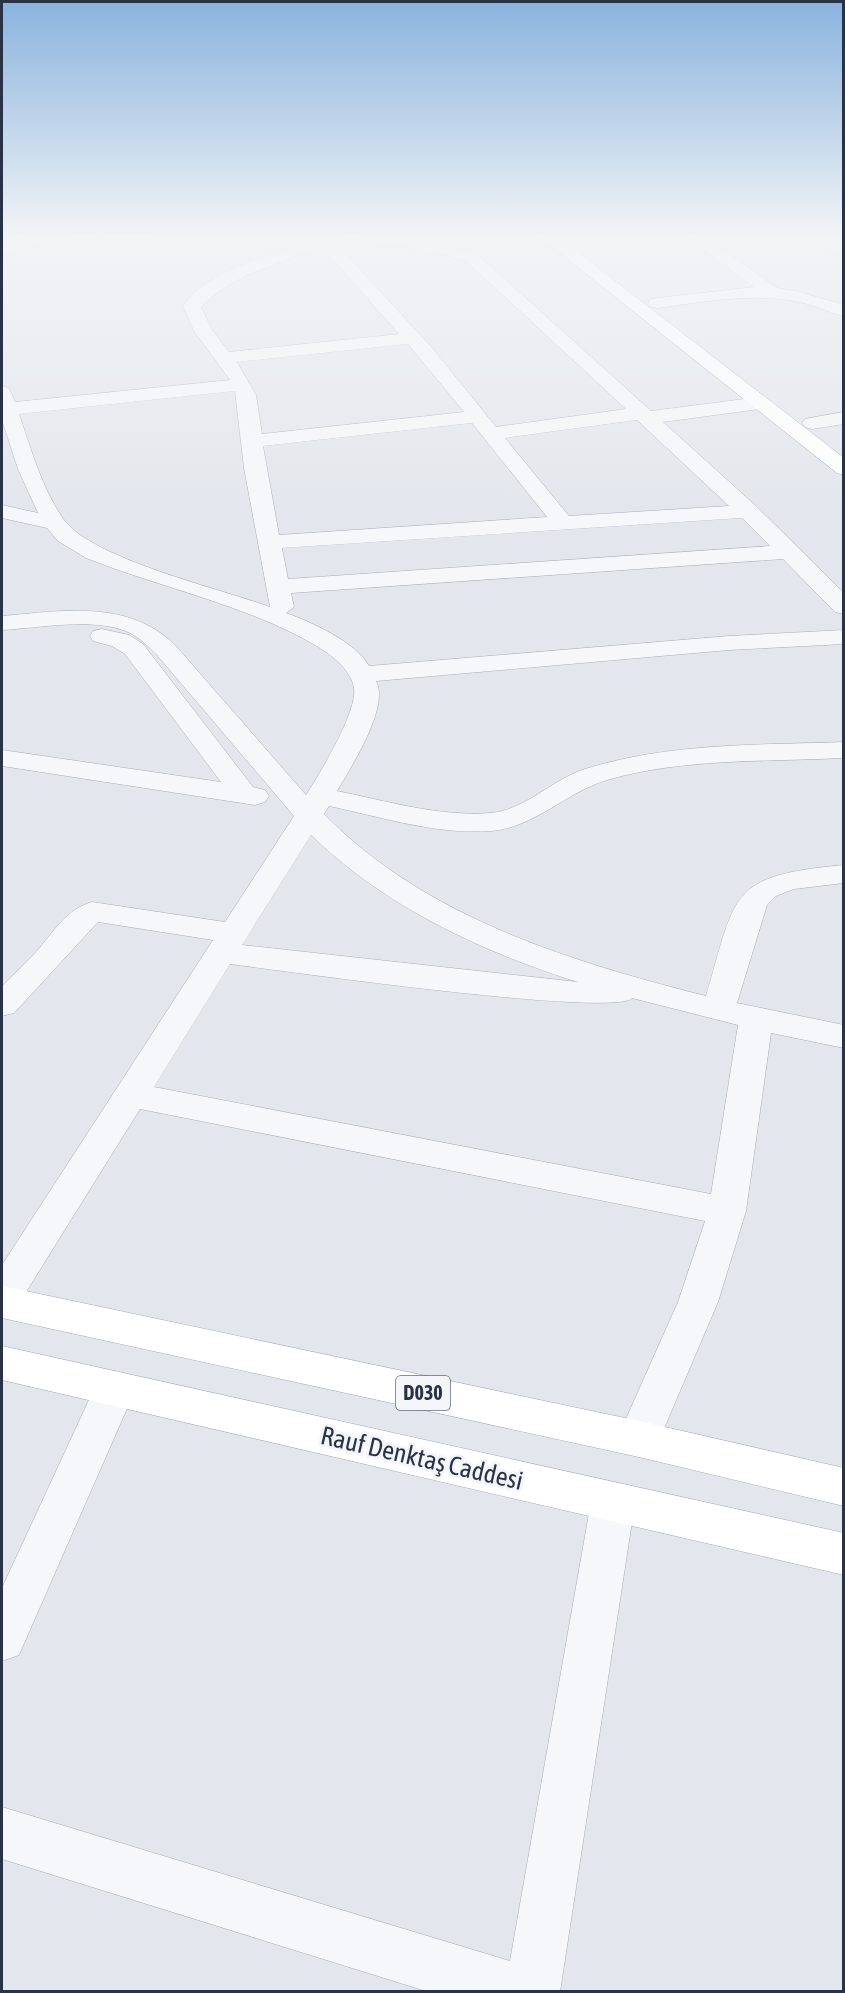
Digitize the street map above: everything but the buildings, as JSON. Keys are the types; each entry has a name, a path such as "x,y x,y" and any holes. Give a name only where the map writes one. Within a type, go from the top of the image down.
{"main road":[{"path":"661,326 843,470"},
{"path":"687,326 843,447"},
{"name":"D030","path":"2,1302 639,1438 843,1487"},
{"name":"Rauf Denktaş Caddesi","path":"2,1363 843,1554"}],"street":[{"path":"200,326 208,341 242,384 247,395 252,441 285,622"},
{"path":"403,326 563,523"},
{"path":"546,326 748,511 843,607"},
{"path":"223,358 412,338"},
{"path":"2,1297 227,943 309,804 347,750 368,690 365,674 337,648 313,633 88,550 67,537 53,523 12,448 5,400 242,384"},
{"path":"490,434 760,404"},
{"path":"252,441 476,417"},
{"path":"812,423 843,418"},
{"path":"270,543 748,511"},
{"path":"2,512 53,523"},
{"path":"279,587 544,567 789,552"},
{"path":"2,623 110,620 133,625 148,633 309,804 330,837 391,885 446,916 531,954 651,991 843,1037"},
{"path":"2,639 98,635 120,640 134,649 244,794"},
{"path":"365,674 717,644 843,637"},
{"path":"2,758 309,804 440,819 493,822 535,807 592,776 620,769 693,759 843,750"},
{"path":"719,1008 753,898 762,890 790,880 843,874"},
{"path":"2,1005 46,961 78,922 92,912 227,943 552,992 611,995 651,991"},
{"path":"639,1438 698,1302 727,1211 756,1018"},
{"path":"130,1095 727,1211"},
{"path":"2,1639 115,1388"},
{"path":"532,1992 613,1502"},
{"path":"2,1833 520,1992"}]}
